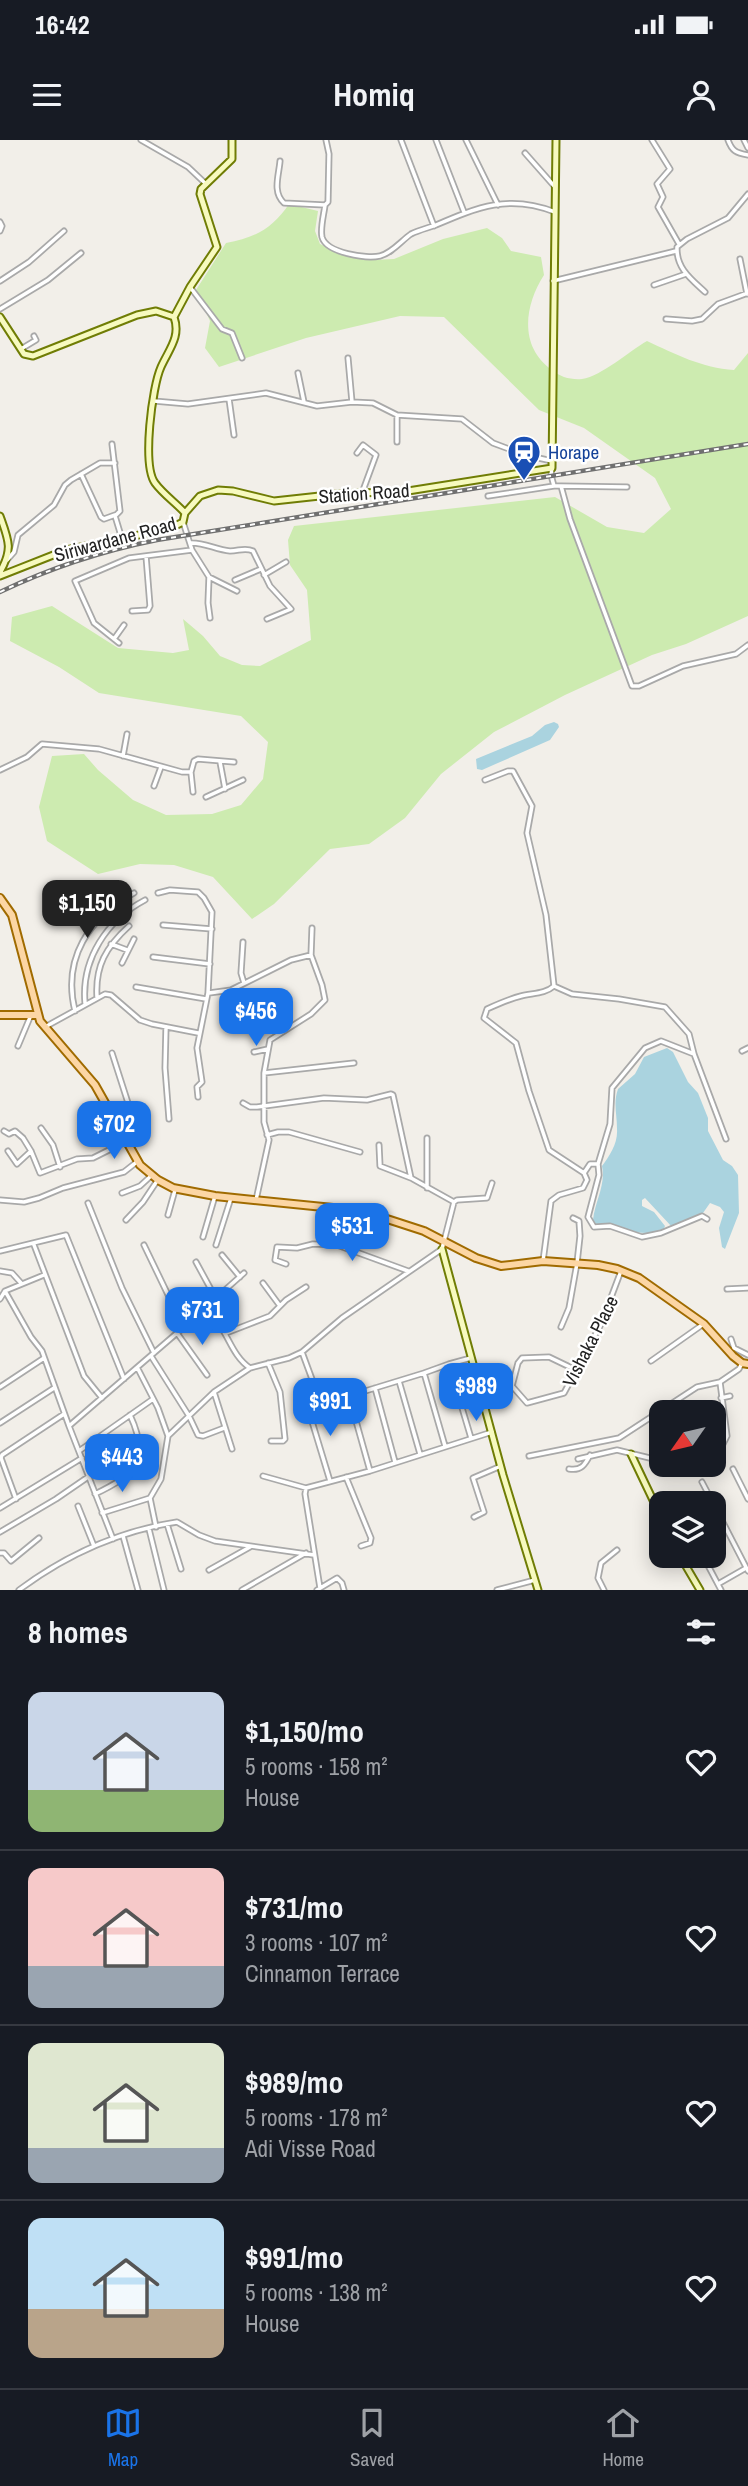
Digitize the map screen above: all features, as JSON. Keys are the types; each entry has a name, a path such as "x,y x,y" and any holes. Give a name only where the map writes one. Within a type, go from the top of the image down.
{"main road":[{"path":"0,898 8,906 23,955 34,1015 95,1085 138,1161 155,1178 176,1188 215,1196 365,1213 403,1223 476,1258 501,1266 543,1261 621,1270 639,1278 704,1324 745,1364"},
{"path":"0,1015 34,1015"}],"street":[{"path":"141,140 188,167 206,184"},
{"path":"185,513 155,482 150,472 149,421 160,369 174,343 174,317 217,247 200,199 201,189 232,159 232,140"},
{"path":"326,140 330,154 328,202 325,205 322,230 325,242 338,251 363,257 382,256 412,234 464,212 498,205 525,202 555,212"},
{"path":"401,140 434,226"},
{"path":"436,140 464,212"},
{"path":"467,140 498,205"},
{"path":"554,486 551,475 555,377 553,281 556,140"},
{"path":"652,140 670,169 657,184 663,197 658,207 679,244"},
{"path":"728,140 731,149 748,155"},
{"path":"744,140 748,148"},
{"path":"525,153 555,187"},
{"path":"281,161 277,192 284,203 325,205"},
{"path":"705,292 686,274 679,262 676,251 679,244 728,218 748,194"},
{"path":"0,222 0,231"},
{"path":"0,281 29,262 64,231"},
{"path":"553,281 676,251"},
{"path":"0,309 48,280 81,253"},
{"path":"666,319 702,319 718,304 748,293 740,260"},
{"path":"654,285 686,274"},
{"path":"190,287 222,329 232,333 242,358"},
{"path":"0,317 24,354 33,356 137,315 156,311 174,317"},
{"path":"21,349 36,340 34,336"},
{"path":"348,358 352,402"},
{"path":"298,373 304,402"},
{"path":"153,401 176,404 266,393 317,405 373,403 397,415 462,419 494,443 552,461"},
{"path":"229,399 234,435"},
{"path":"397,415 397,442"},
{"path":"81,474 101,517 104,519 120,511 113,444"},
{"path":"357,453 363,445 376,455 362,494"},
{"path":"0,574 14,552 18,535 54,505 65,485 100,463 115,463"},
{"name":"Station Road","path":"185,513 200,496 218,490 274,501 408,491 552,468"},
{"path":"488,496 554,486 627,487"},
{"path":"561,486 570,519 632,686 639,686 683,666 731,656 748,645"},
{"name":"Siriwardane Road","path":"0,574 66,550 122,539 183,522 185,513"},
{"path":"115,515 122,539"},
{"path":"0,516 10,543 6,562"},
{"path":"183,522 192,550 209,577 237,591"},
{"path":"190,543 198,542 231,551 248,548 253,551 270,586 291,609 267,618"},
{"path":"119,643 94,623 75,581 129,558 192,550"},
{"path":"132,611 148,610 150,607 145,555"},
{"path":"264,575 286,562"},
{"path":"235,580 261,569"},
{"path":"209,577 208,603 211,618"},
{"path":"114,639 124,625"},
{"path":"123,755 127,734"},
{"path":"0,770 27,757 42,744 99,749 161,767 191,772"},
{"path":"193,792 191,772 194,761 234,762"},
{"path":"220,762 225,789"},
{"path":"154,786 161,767"},
{"path":"485,780 513,771 531,800 532,811 527,833 546,915 554,986"},
{"path":"206,797 243,780"},
{"path":"158,893 170,890 198,892 212,912 208,993 198,1033 202,1082 197,1087 198,1097"},
{"path":"75,1011 71,985 81,944 106,911 134,893"},
{"path":"85,1003 84,985 90,960 105,933 145,900"},
{"path":"0,911 8,906"},
{"path":"163,925 212,929"},
{"path":"97,997 96,978 111,944 129,926"},
{"path":"256,1200 268,1146 264,1073 270,1040 311,1014 325,1000 311,956 312,928"},
{"path":"122,963 134,939"},
{"path":"243,942 241,973 244,983"},
{"path":"111,944 127,950"},
{"path":"208,993 230,990 291,960 311,956"},
{"path":"153,957 210,964"},
{"path":"554,986 572,994 664,1007 689,1034 726,1139"},
{"path":"543,1261 551,1201 559,1195 583,1188 587,1180 584,1173 549,1150 516,1043 484,1018 487,1009 501,1002 548,991 554,986"},
{"path":"136,987 207,1000"},
{"path":"44,1028 85,1003 106,994 111,995 140,1020 198,1033"},
{"path":"18,1046 34,1015"},
{"path":"166,1027 165,1068 169,1119"},
{"path":"694,1054 661,1041 645,1048 612,1087 610,1124 598,1164 599,1175 588,1217 594,1227 610,1226 642,1237 660,1233 702,1216 707,1219"},
{"path":"742,1051 748,1048"},
{"path":"254,1052 268,1049"},
{"path":"112,1053 126,1097 138,1120"},
{"path":"264,1073 354,1063"},
{"path":"243,1103 250,1107 324,1098 367,1100 391,1094 411,1178"},
{"path":"119,1124 135,1115"},
{"path":"41,1128 52,1145 60,1167"},
{"path":"4,1131 9,1134 17,1132 42,1173 77,1159 93,1158 127,1141"},
{"path":"267,1135 289,1132 360,1152"},
{"path":"427,1138 427,1189"},
{"path":"379,1145 380,1166 411,1178 454,1202 487,1198 492,1183"},
{"path":"8,1151 17,1164 31,1151"},
{"path":"0,1199 24,1202 39,1198 63,1188 124,1172 138,1161"},
{"path":"584,1173 590,1164 598,1164"},
{"path":"122,1194 155,1178"},
{"path":"126,1220 143,1202 155,1178"},
{"path":"168,1215 176,1188"},
{"path":"203,1237 215,1196"},
{"path":"216,1245 231,1198"},
{"path":"454,1202 442,1249 538,1590"},
{"path":"88,1203 152,1355 200,1437 224,1428"},
{"path":"561,1327 569,1308 580,1236 579,1220 573,1218"},
{"path":"0,1251 34,1245 66,1235 124,1380"},
{"path":"34,1245 84,1376 102,1398"},
{"path":"144,1245 184,1328"},
{"path":"286,1264 275,1260 277,1247 338,1245 408,1271"},
{"path":"168,1436 214,1392 250,1368 302,1352 342,1318 442,1249"},
{"path":"222,1255 240,1277"},
{"path":"196,1262 220,1306 219,1315 214,1321"},
{"path":"0,1270 12,1273 22,1283"},
{"name":"Vishaka Place","path":"512,1386 527,1403 565,1393 601,1324 621,1270"},
{"path":"216,1298 244,1273"},
{"path":"0,1299 5,1291 44,1275"},
{"path":"263,1283 280,1307"},
{"path":"226,1333 270,1316 306,1287"},
{"path":"727,1289 748,1288"},
{"path":"5,1291 42,1351 113,1539"},
{"path":"69,1426 177,1333 204,1318 214,1321 226,1333 238,1355 250,1368"},
{"path":"651,1361 704,1324"},
{"path":"177,1333 208,1375"},
{"path":"731,1339 734,1348 748,1355"},
{"path":"302,1352 316,1390 304,1395 306,1407 330,1481"},
{"path":"370,1471 349,1396 471,1357"},
{"path":"482,1393 512,1386 522,1358 549,1357 576,1370"},
{"path":"0,1387 44,1358"},
{"path":"268,1363 279,1392 285,1439 271,1441"},
{"path":"449,1364 471,1438"},
{"path":"529,1457 619,1438 697,1387 720,1382 745,1364"},
{"path":"138,1369 168,1436 161,1479 150,1498 156,1527"},
{"path":"424,1373 445,1446"},
{"path":"399,1381 420,1454"},
{"path":"720,1382 721,1398 730,1396"},
{"path":"0,1423 54,1387"},
{"path":"375,1388 395,1462"},
{"path":"214,1392 232,1449"},
{"path":"79,1451 153,1399"},
{"path":"16,1499 2,1455 64,1414"},
{"path":"95,1494 130,1474 138,1460 139,1435 130,1415"},
{"path":"263,1476 306,1488 370,1471 492,1432"},
{"path":"99,1437 121,1480"},
{"path":"578,1459 617,1450 649,1458"},
{"path":"631,1454 649,1491"},
{"path":"569,1469 576,1470 586,1465 590,1455"},
{"path":"0,1508 82,1458"},
{"path":"474,1517 484,1512 473,1478 501,1466"},
{"path":"733,1469 747,1496"},
{"path":"0,1532 88,1477"},
{"path":"346,1477 371,1538 370,1542 361,1546"},
{"path":"702,1482 707,1491"},
{"path":"306,1488 304,1494 319,1589 340,1578 344,1590"},
{"path":"102,1513 150,1498"},
{"path":"78,1506 94,1546"},
{"path":"20,1590 49,1568 94,1546 177,1522 215,1541 314,1555"},
{"path":"167,1524 181,1569"},
{"path":"718,1584 747,1569 726,1528"},
{"path":"149,1529 164,1590"},
{"path":"123,1536 138,1590"},
{"path":"0,1553 4,1553 11,1561 39,1538"},
{"path":"209,1570 250,1547"},
{"path":"604,1590 598,1578 600,1563 617,1550"},
{"path":"242,1590 306,1553"},
{"path":"687,1568 699,1590"},
{"path":"709,1568 721,1590"},
{"path":"497,1590 535,1580"}],"green space":[{"path":"289,204 318,211 315,231 320,244 350,257 394,259 443,239 487,228 502,238 511,251 541,257 544,275 537,287 529,313 530,338 541,361 566,378 590,377 647,341 689,360 722,369 734,370 748,353 748,616 686,644 652,655 565,695 494,732 441,774 405,818 369,844 330,849 274,904 252,919 213,877 174,865 140,864 98,874 47,841 39,807 52,756 84,754 133,800 166,815 212,814 241,805 263,779 268,742 241,716 99,693 59,667 10,641 12,617 52,606 118,648 173,653 189,650 183,619 203,636 220,656 242,665 260,666 311,640 307,590 290,565 288,540 294,526 555,497 607,527 644,533 671,509 655,478 584,428 539,410 444,317 400,316 306,338 219,367 205,348 210,321 196,290 226,243 262,231 276,220"}],"water":[{"path":"554,722 559,727 550,740 482,770 477,769 476,759 532,736 545,725"},
{"path":"667,1048 673,1052 688,1082 698,1093 708,1118 708,1131 723,1160 732,1166 738,1175 739,1213 725,1249 722,1247 719,1228 724,1212 710,1203 703,1213 672,1227 645,1198 642,1200 642,1206 654,1212 665,1226 663,1231 654,1233 597,1225 593,1220 603,1180 602,1166 616,1139 615,1104 618,1089 635,1074 644,1057"}],"railway":[{"path":"0,592 77,561 157,540 748,444"}],"place":[{"name":"Horape","path":"524,482"}]}
